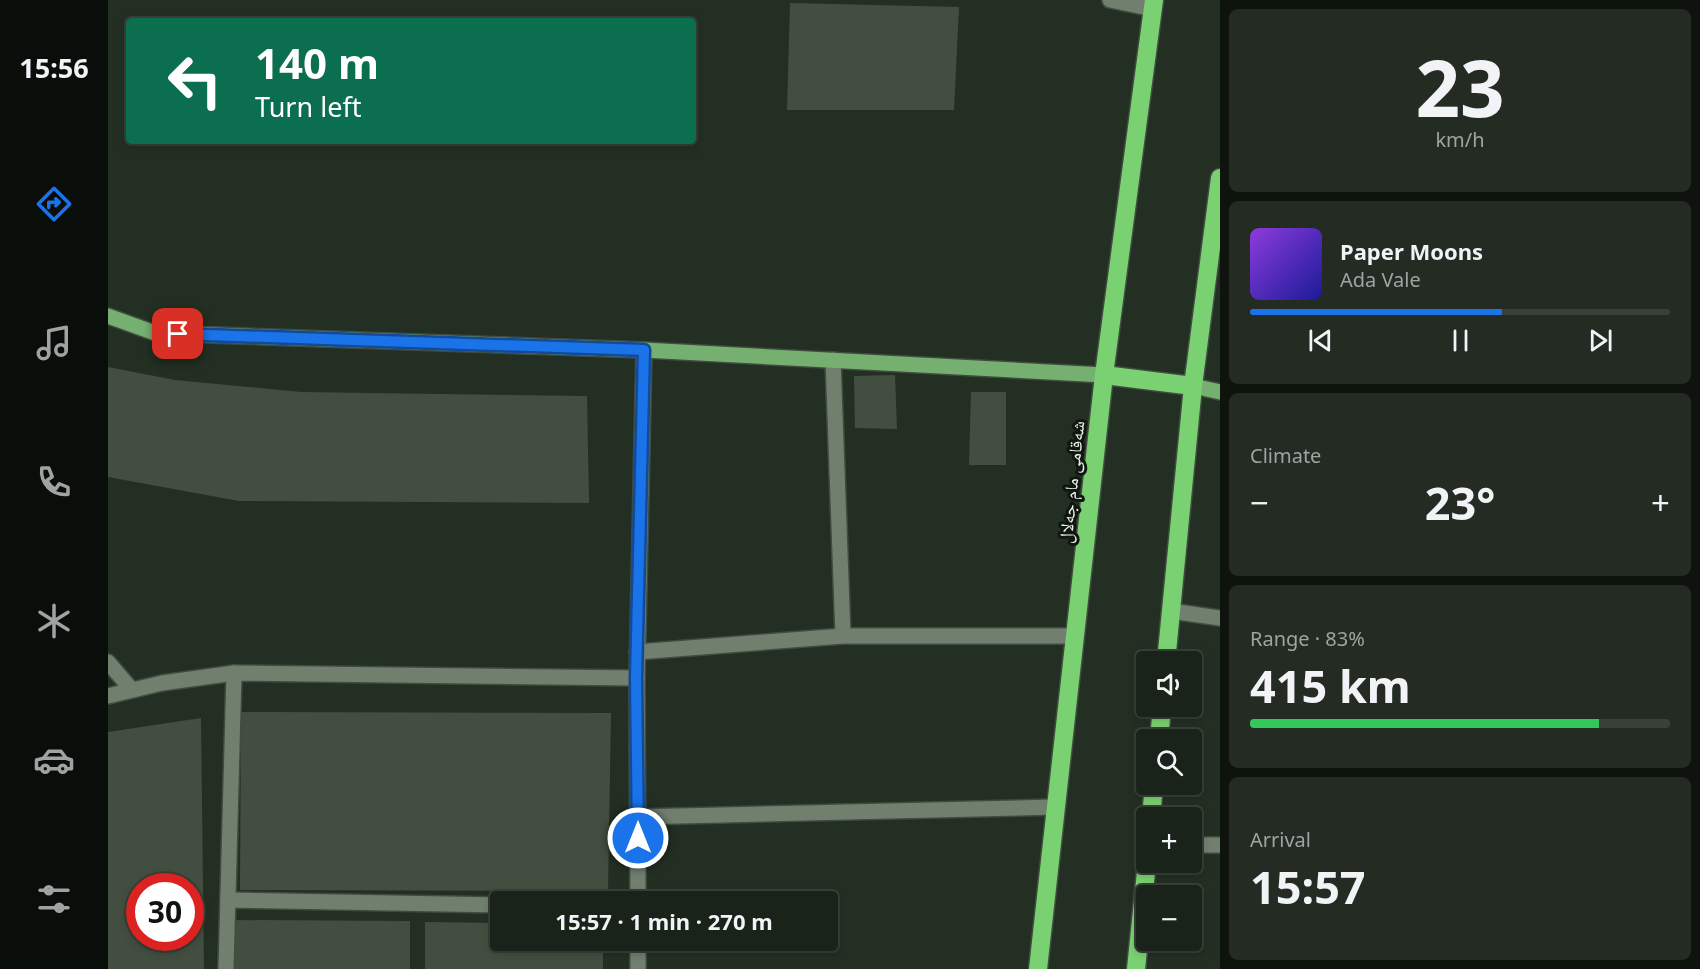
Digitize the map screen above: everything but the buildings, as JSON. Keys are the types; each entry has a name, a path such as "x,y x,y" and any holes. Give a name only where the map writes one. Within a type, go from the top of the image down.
{"highway":[{"name":"شەقامی مام جەلال","path":"1038,969 1104,375 1153,4"},
{"path":"1167,651 1193,386 1220,178"},
{"path":"1104,375 1193,386"},
{"path":"1136,969 1146,873"}],"main road":[{"path":"108,316 155,333 644,350 1104,375"},
{"path":"1193,386 1220,392"}],"street":[{"path":"1110,0 1153,4"},
{"path":"638,891 636,678 644,350"},
{"path":"833,360 843,636"},
{"path":"1171,611 1220,618"},
{"path":"637,652 843,636 1075,636"},
{"path":"108,662 131,689"},
{"path":"108,696 131,689 234,673 636,678"},
{"path":"226,969 234,673"},
{"path":"637,817 1056,807"},
{"path":"1202,845 1220,845"},
{"path":"228,900 490,905"},
{"path":"638,951 638,969"}],"route":[{"path":"178,334 644,350 636,678 638,838"}]}
